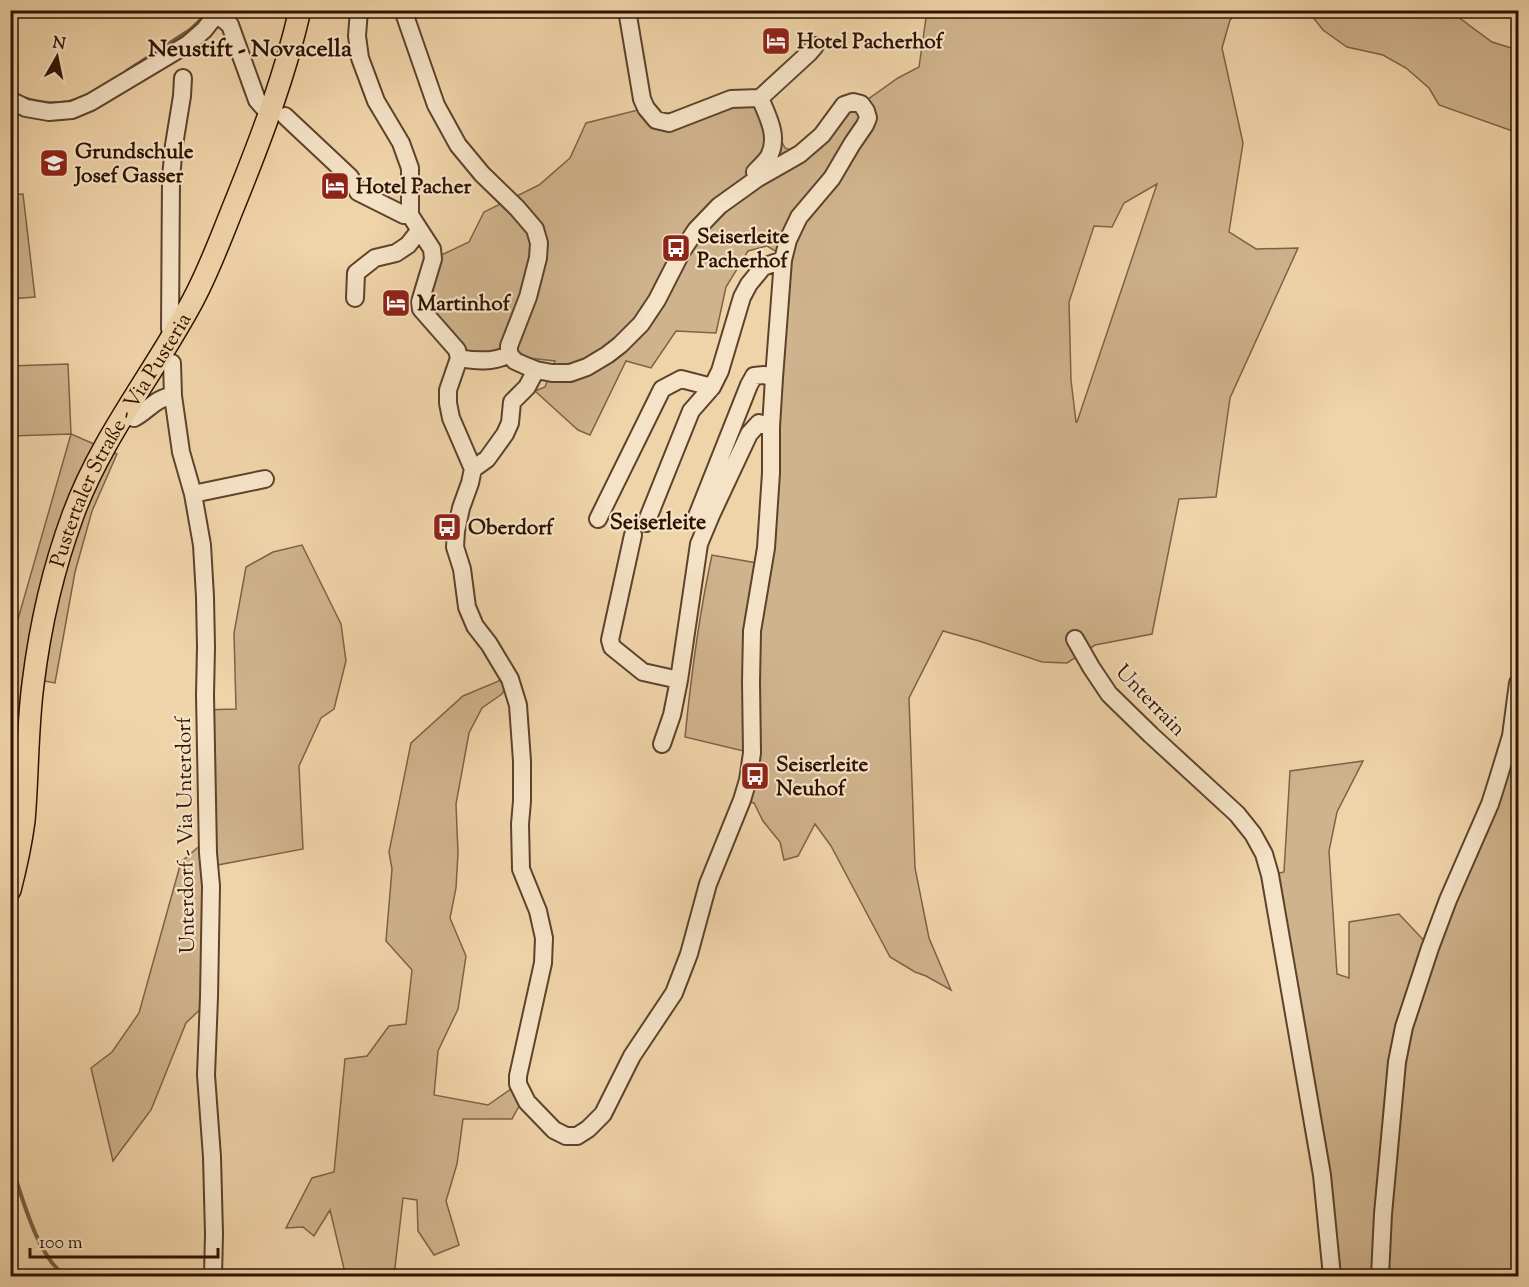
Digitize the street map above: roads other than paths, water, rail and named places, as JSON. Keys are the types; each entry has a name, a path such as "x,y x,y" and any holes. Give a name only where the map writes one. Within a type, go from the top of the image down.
{"main road":[{"name":"Pustertaler Straße - Via Pusteria","path":"10,890 17,865 24,821 33,685 39,644 46,609 74,513 124,414 167,347 194,299 218,246 267,122 300,10"}],"street":[{"path":"359,10 357,36 360,58 376,101 400,143 411,168 410,215 432,249 433,259 420,302 421,309 457,350 459,358 448,390 448,403 451,418 473,469 461,508 455,547 462,569 467,606 475,626 510,679 518,705 522,761 521,869 532,896 544,938 543,963 518,1084 527,1102 554,1130 566,1136 576,1136 588,1129 603,1114 632,1056 674,993 689,954 708,884 748,780 752,753 752,631 766,548 771,473 771,427 783,260 788,240 800,217 832,178 868,118 861,104 853,102 844,105 822,135 800,154 758,178 719,206 696,230 682,251 657,300 641,324 607,355 587,367 570,373 536,370 515,361 509,354 508,346 528,297 538,258 539,243 535,229 482,174 458,145 436,105 403,10"},
{"path":"627,10 642,99 656,120 669,123 731,99 760,98 815,46"},
{"path":"10,100 26,108 50,112 72,110 92,102 188,44 219,13 230,25 257,100 263,107"},
{"path":"166,57 174,69 187,79 182,96 171,178 170,328"},
{"path":"758,178 755,172 769,156 774,140 771,122 760,98"},
{"path":"285,116 350,177 358,192 404,215 410,215"},
{"path":"355,298 356,273 375,258 396,253 408,245 419,231"},
{"path":"646,523 691,411 712,387 720,371 748,284 764,267 783,260"},
{"path":"459,358 484,361 509,354"},
{"name":"Unterdorf - Via Unterdorf","path":"172,363 173,396 181,452 193,494 202,545 205,597 207,842 211,886 206,1075 212,1156 213,1276"},
{"path":"473,469 487,459 505,434 510,423 512,402 527,387 536,370"},
{"path":"695,521 749,385 754,376 764,375 774,378"},
{"path":"598,519 662,389 681,379 712,387"},
{"path":"124,414 134,418 165,396 173,396"},
{"path":"662,744 672,715 679,680 699,544 749,434 759,423 771,427"},
{"path":"193,494 265,478"},
{"path":"633,535 610,640 612,647 643,672 679,680"},
{"name":"Unterrain","path":"1075,639 1109,694 1150,735 1237,814 1253,834 1264,854 1270,875 1322,1175 1332,1276"},
{"path":"1380,1276 1396,1062 1404,1028 1430,948 1448,900 1490,804 1511,736 1518,683"}],"waterway":[{"path":"127,71 190,30 204,17"},
{"path":"23,98 50,103 76,100"},
{"path":"10,1161 38,1240 56,1267 66,1276"}],"place":[{"name":"Hotel Pacherhof","path":"776,41"},
{"name":"Grundschule Josef Gasser","path":"54,163"},
{"name":"Hotel Pacher","path":"335,186"},
{"name":"Seiserleite Pacherhof","path":"676,248"},
{"name":"Martinhof","path":"396,303"},
{"name":"Oberdorf","path":"447,527"},
{"name":"Seiserleite Neuhof","path":"755,776"}],"district":[{"name":"Neustift - Novacella","path":"250,48"},
{"name":"Seiserleite","path":"658,521"}]}
